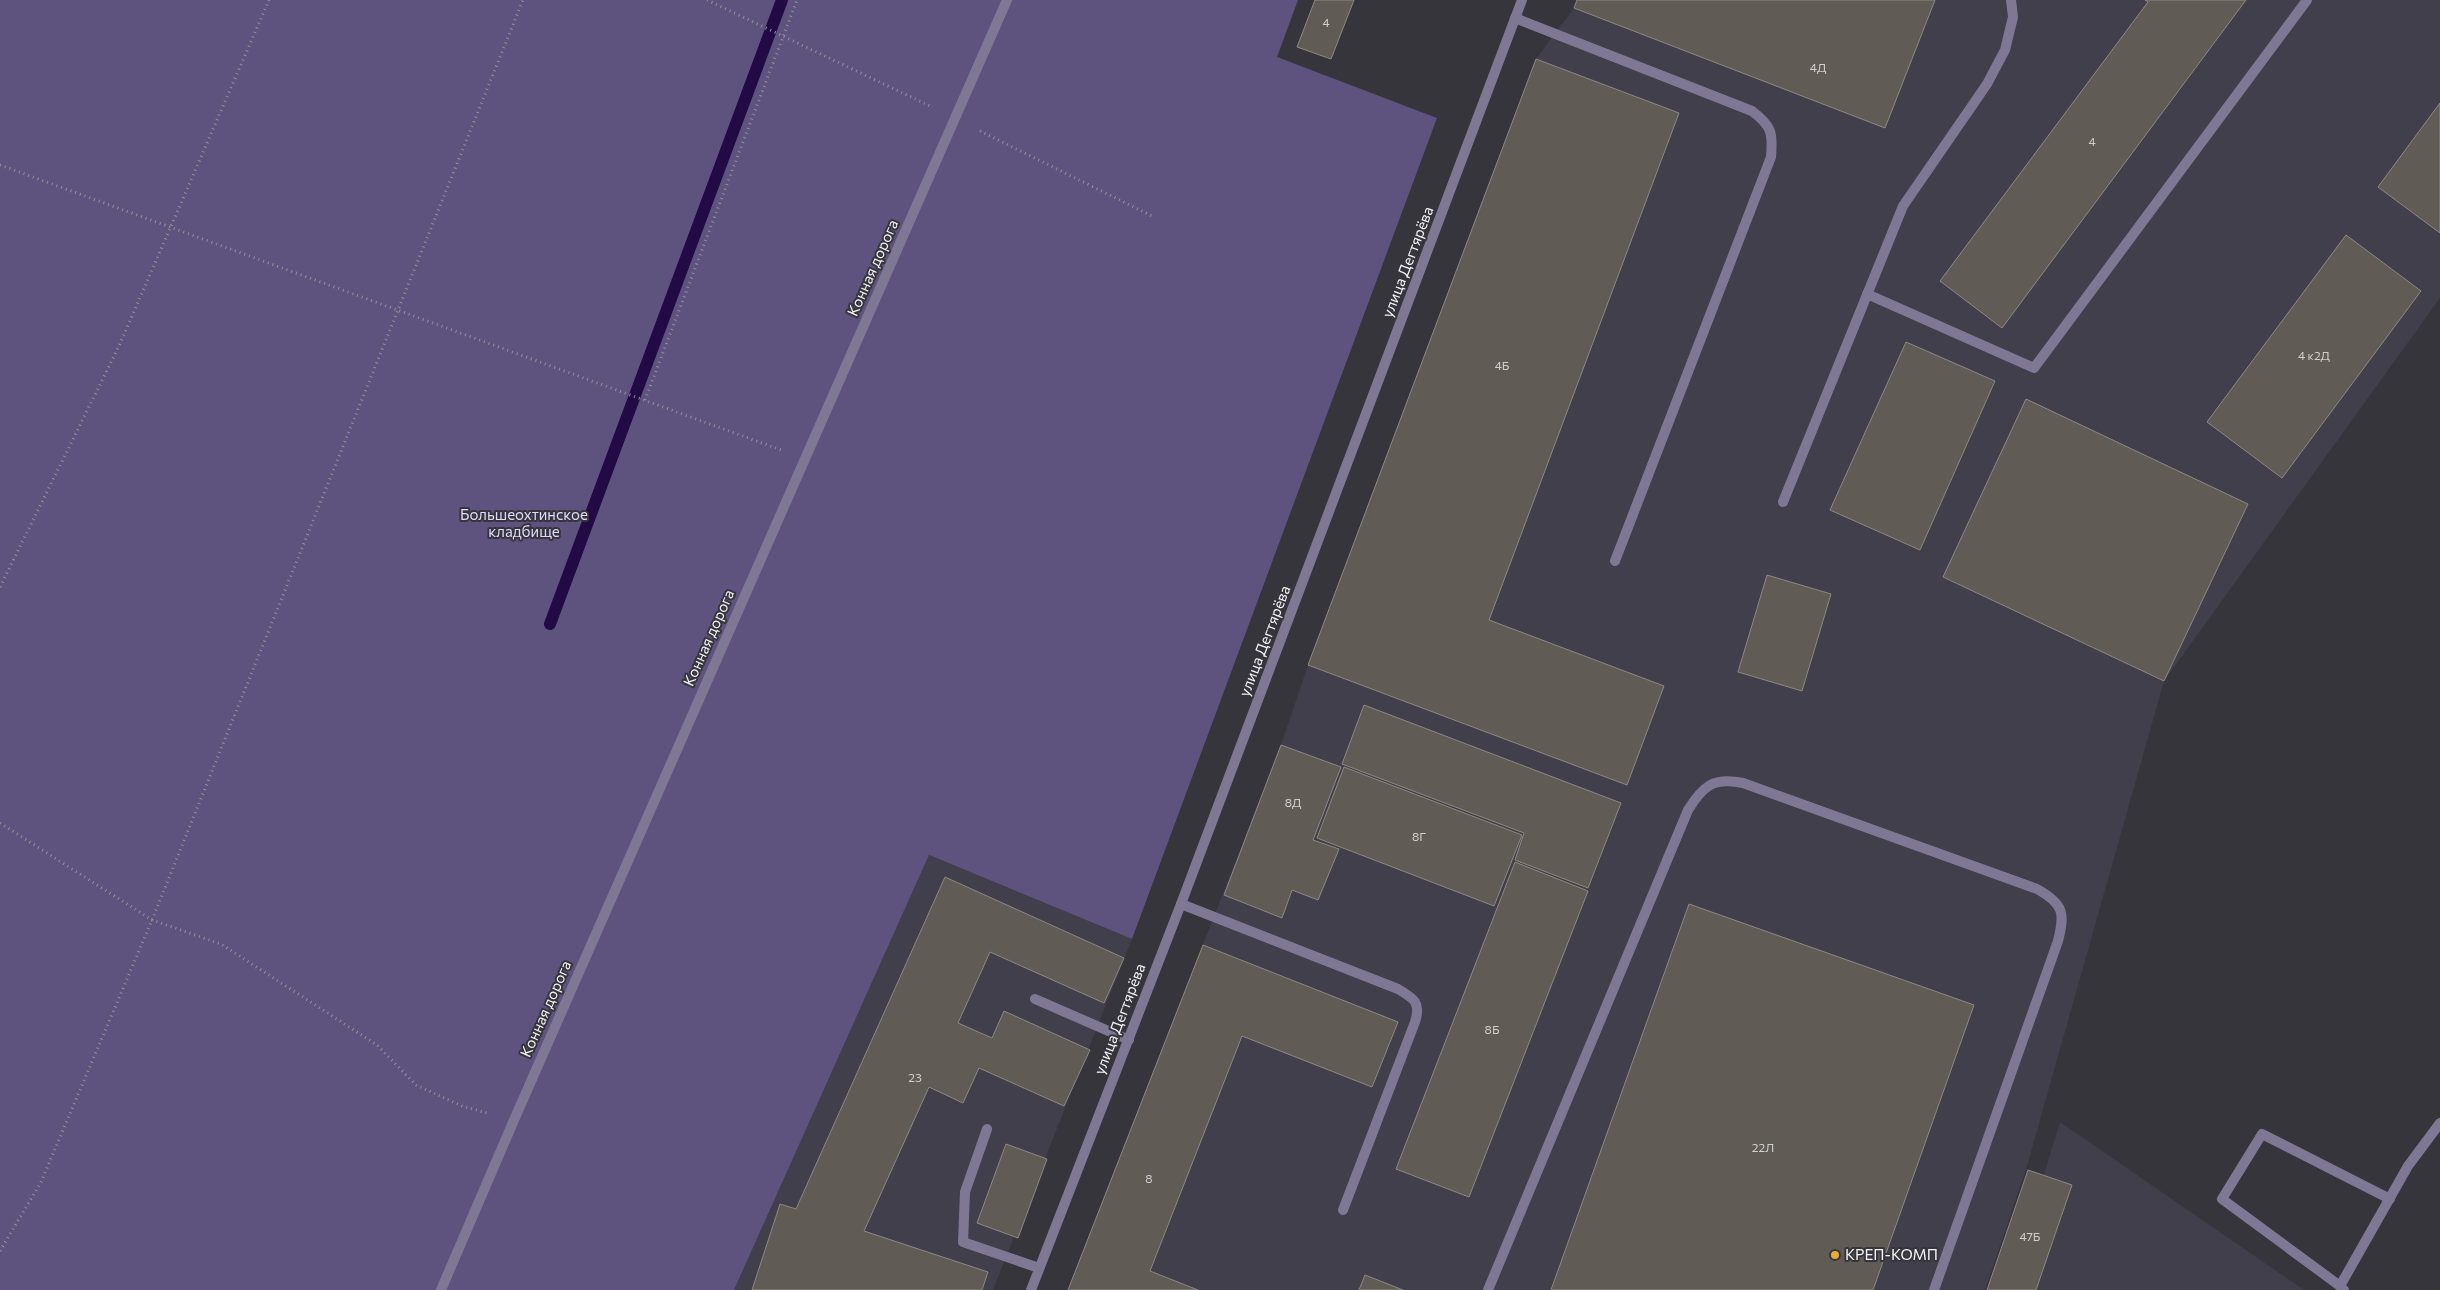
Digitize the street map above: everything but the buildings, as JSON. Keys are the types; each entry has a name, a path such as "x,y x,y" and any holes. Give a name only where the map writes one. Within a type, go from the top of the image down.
{"street":[{"name":"Конная дорога","path":"441,1290 1007,0"},
{"name":"улица Дегтярёва","path":"1031,1290 1181,904 1522,0"},
{"path":"1783,502 1903,206 1987,84 2005,50 2013,17 2011,0"},
{"path":"1867,294 2034,368 2307,0"},
{"path":"1515,18 1752,111 1767,122 1772,138 1770,156 1615,562"},
{"path":"1488,1290 1688,810 1698,795 1710,784 1726,780 1752,787 2037,889 2053,898 2061,909 2062,923 2058,941 1934,1290"},
{"path":"1181,904 1398,989 1416,1001 1418,1011 1415,1022 1343,1210"},
{"path":"1035,999 1128,1040"},
{"path":"2390,1199 2262,1134 2222,1199 2343,1288 2408,1166 2440,1123"},
{"path":"987,1129 965,1192 963,1242 1039,1268"}],"path":[{"path":"0,587 119,346 269,0"},
{"path":"0,1251 42,1182 152,920 523,0"},
{"path":"645,400 797,0"},
{"path":"0,165 805,458"},
{"path":"0,824 152,920 221,944 377,1045 416,1085 462,1106 514,1120"}],"shaded area":[{"path":"1577,0 2440,0 2440,298 2164,681 2027,1166 1985,1290 1068,1290 1281,745 1308,665 1536,59 1574,8"},
{"path":"929,855 1132,939 993,1290 734,1290"},
{"path":"2060,1122 2304,1290 2008,1290"}],"green space":[{"name":"Большеохтинское кладбище","path":"0,0 1298,0 1277,57 1437,118 1132,939 929,855 734,1290 0,1290"}],"waterway":[{"path":"550,624 782,0"}],"place":[{"name":"КРЕП-КОМП","path":"1835,1255"}]}
